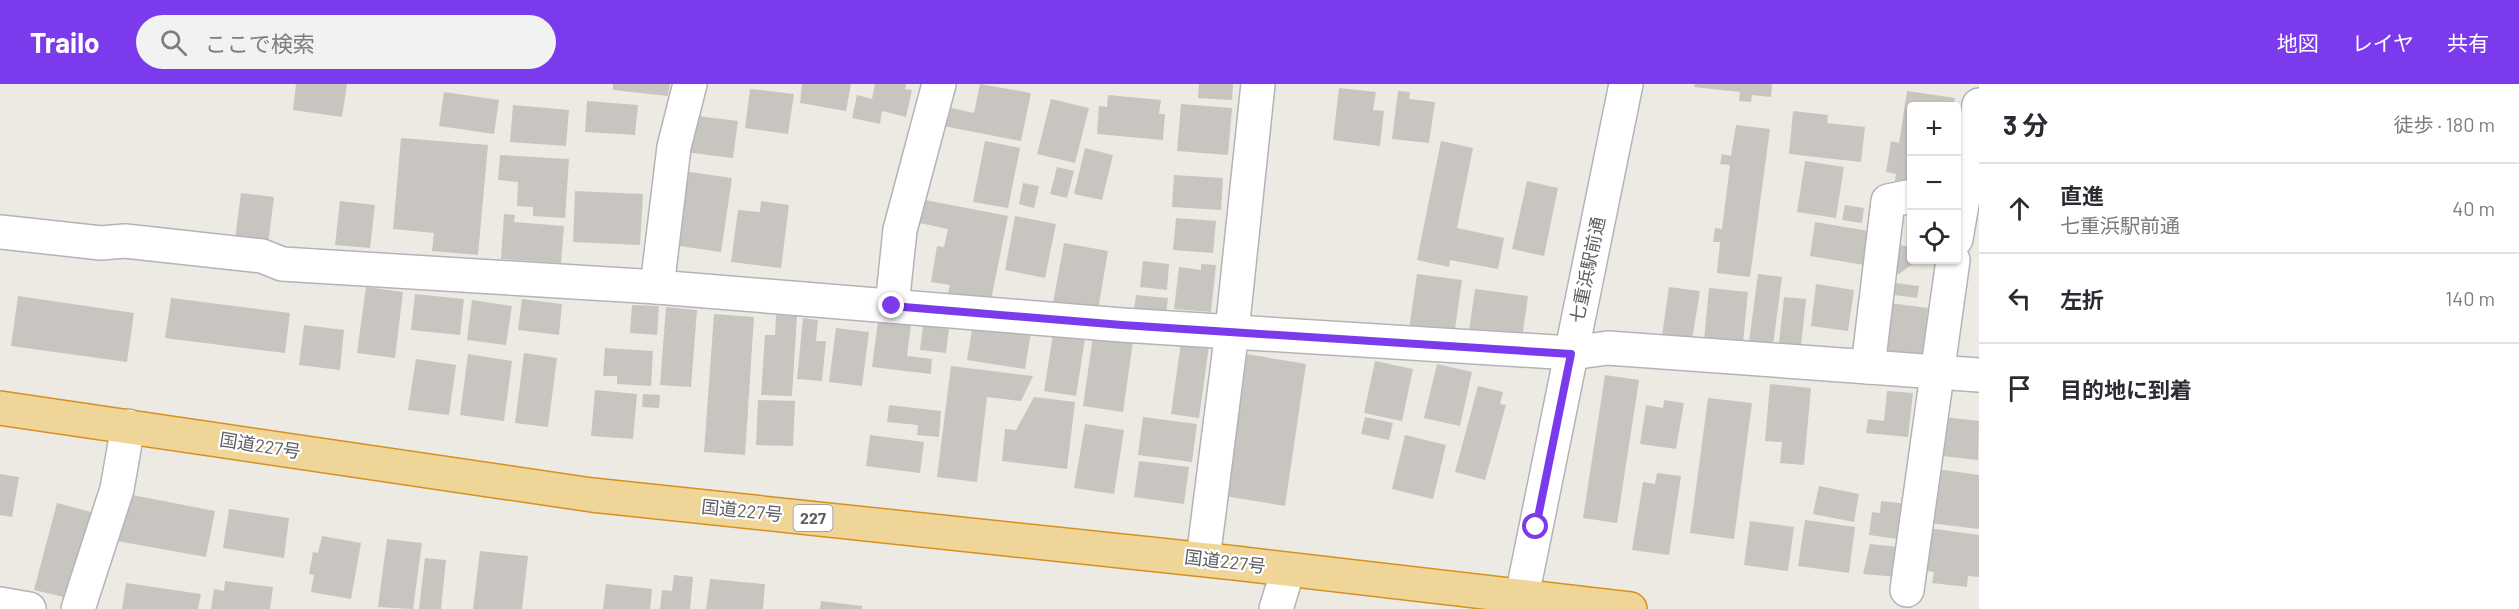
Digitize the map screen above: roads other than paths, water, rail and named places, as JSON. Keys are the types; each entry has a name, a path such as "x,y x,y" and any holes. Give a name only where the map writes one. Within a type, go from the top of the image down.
{"highway":[{"name":"国道227号","path":"0,408 592,495 1203,559 1630,609"}],"street":[{"path":"657,287 674,147 690,84"},
{"path":"892,306 900,230 939,84"},
{"path":"1203,559 1232,331 1258,84"},
{"name":"七重浜駅前通","path":"1522,596 1626,84"},
{"path":"1961,186 1979,105"},
{"path":"1868,367 1888,201 1907,197"},
{"path":"0,232 101,243 125,241 262,256 282,264 657,287 1122,325 1571,354 1608,348 1979,375"},
{"path":"1907,590 1952,264"},
{"path":"78,609 117,489 128,426"},
{"path":"1276,609 1288,570"},
{"path":"0,604 29,609"}]}
